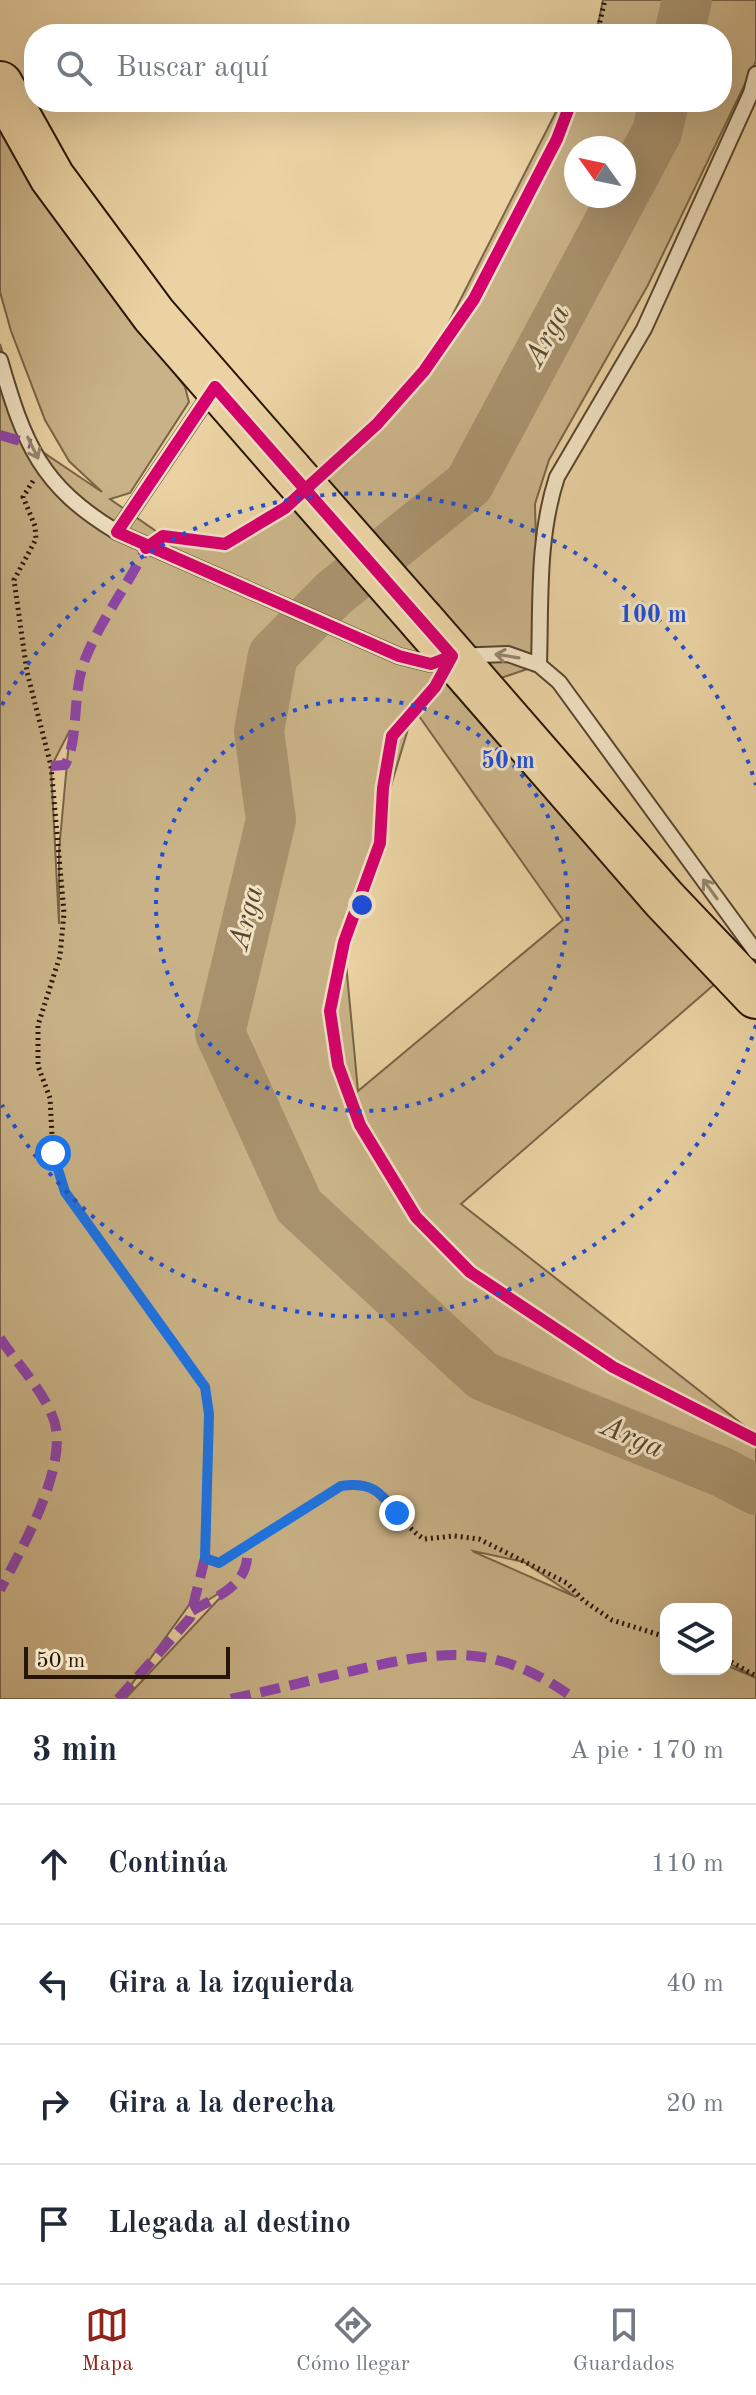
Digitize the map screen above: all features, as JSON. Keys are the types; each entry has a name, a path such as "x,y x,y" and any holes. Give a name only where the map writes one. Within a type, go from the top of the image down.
{"highway":[{"path":"0,84 52,177 154,315 298,485 411,638 452,656 664,899 756,996"}],"lane":[{"path":"539,665 542,550 548,504 557,477 644,329 745,106 756,74"},
{"path":"0,360 13,405 52,481 79,510 146,548 411,638"},
{"path":"117,532 215,387"},
{"path":"452,656 508,654 539,665 559,682 591,720 756,952"}],"path":[{"path":"599,24 605,0"},
{"path":"146,548 163,536 225,544 377,424 424,371 474,299 557,139 567,112"},
{"path":"52,481 33,481 23,497 36,539 14,580 27,672 51,766 64,913 60,956 38,1025 38,1066 50,1098 53,1153 65,1192 205,1387 209,1414 205,1558 219,1563 341,1486 363,1483 379,1490 407,1526 424,1539 454,1536 479,1539 567,1583 584,1601 612,1620 660,1635"},
{"path":"452,656 435,687 392,736 383,788 380,843 344,942 330,1011 338,1065 360,1125 416,1217 470,1272 613,1367 756,1440"},
{"path":"732,1662 756,1676"}],"shaded area":[{"path":"603,0 756,0 756,61 732,111 732,24 598,24"},
{"path":"556,112 731,112 648,285 549,460 535,504 539,665 460,692 731,970 461,1204 756,1435 756,1677 732,1665 732,1603 660,1603 660,1675 732,1675 732,1668 756,1678 756,1699 125,1699 232,1585 202,1604 192,1601 121,1699 0,1699 0,344 31,444 102,492 69,461 45,420 11,331 0,292 0,127 56,216 185,387 189,402 130,493 110,499 163,536 225,544 285,508 377,424 424,371","holes":["414,709 563,920 358,1091 344,942","70,730 59,851 59,924 51,767","473,1551 524,1562 576,1597"]}],"waterway":[{"name":"Arga","path":"681,24 687,0"},
{"name":"Arga","path":"636,171 657,132 662,112"},
{"name":"Arga","path":"617,208 469,484 333,594 273,655 259,731 271,820 220,1033 299,1206 483,1376 722,1472 756,1490"}],"marked path":[{"path":"0,435 31,444"},
{"path":"51,766 65,765 72,743 84,662 97,633 146,548"},
{"path":"0,1338 41,1395 52,1415 57,1434 56,1456 42,1504 0,1590"},
{"path":"192,1611 222,1594 238,1580 244,1571 247,1547"},
{"path":"118,1699 190,1618 205,1558"},
{"path":"231,1699 384,1664 441,1655 468,1655 519,1667 575,1699"}],"cycle path":[{"path":"146,548 163,536 225,544 285,508 377,424 424,371 474,299 557,139 567,112"},
{"path":"215,387 452,656 431,664 399,656 117,532 215,387"},
{"path":"452,656 435,687 392,736 383,788 380,843 344,942 330,1011 338,1065 360,1125 416,1217 470,1272 613,1367 756,1440"}],"route":[{"path":"53,1153 65,1192 112,1262 205,1387 209,1414 205,1558 219,1563 341,1486 363,1483 379,1490 397,1513"}]}
